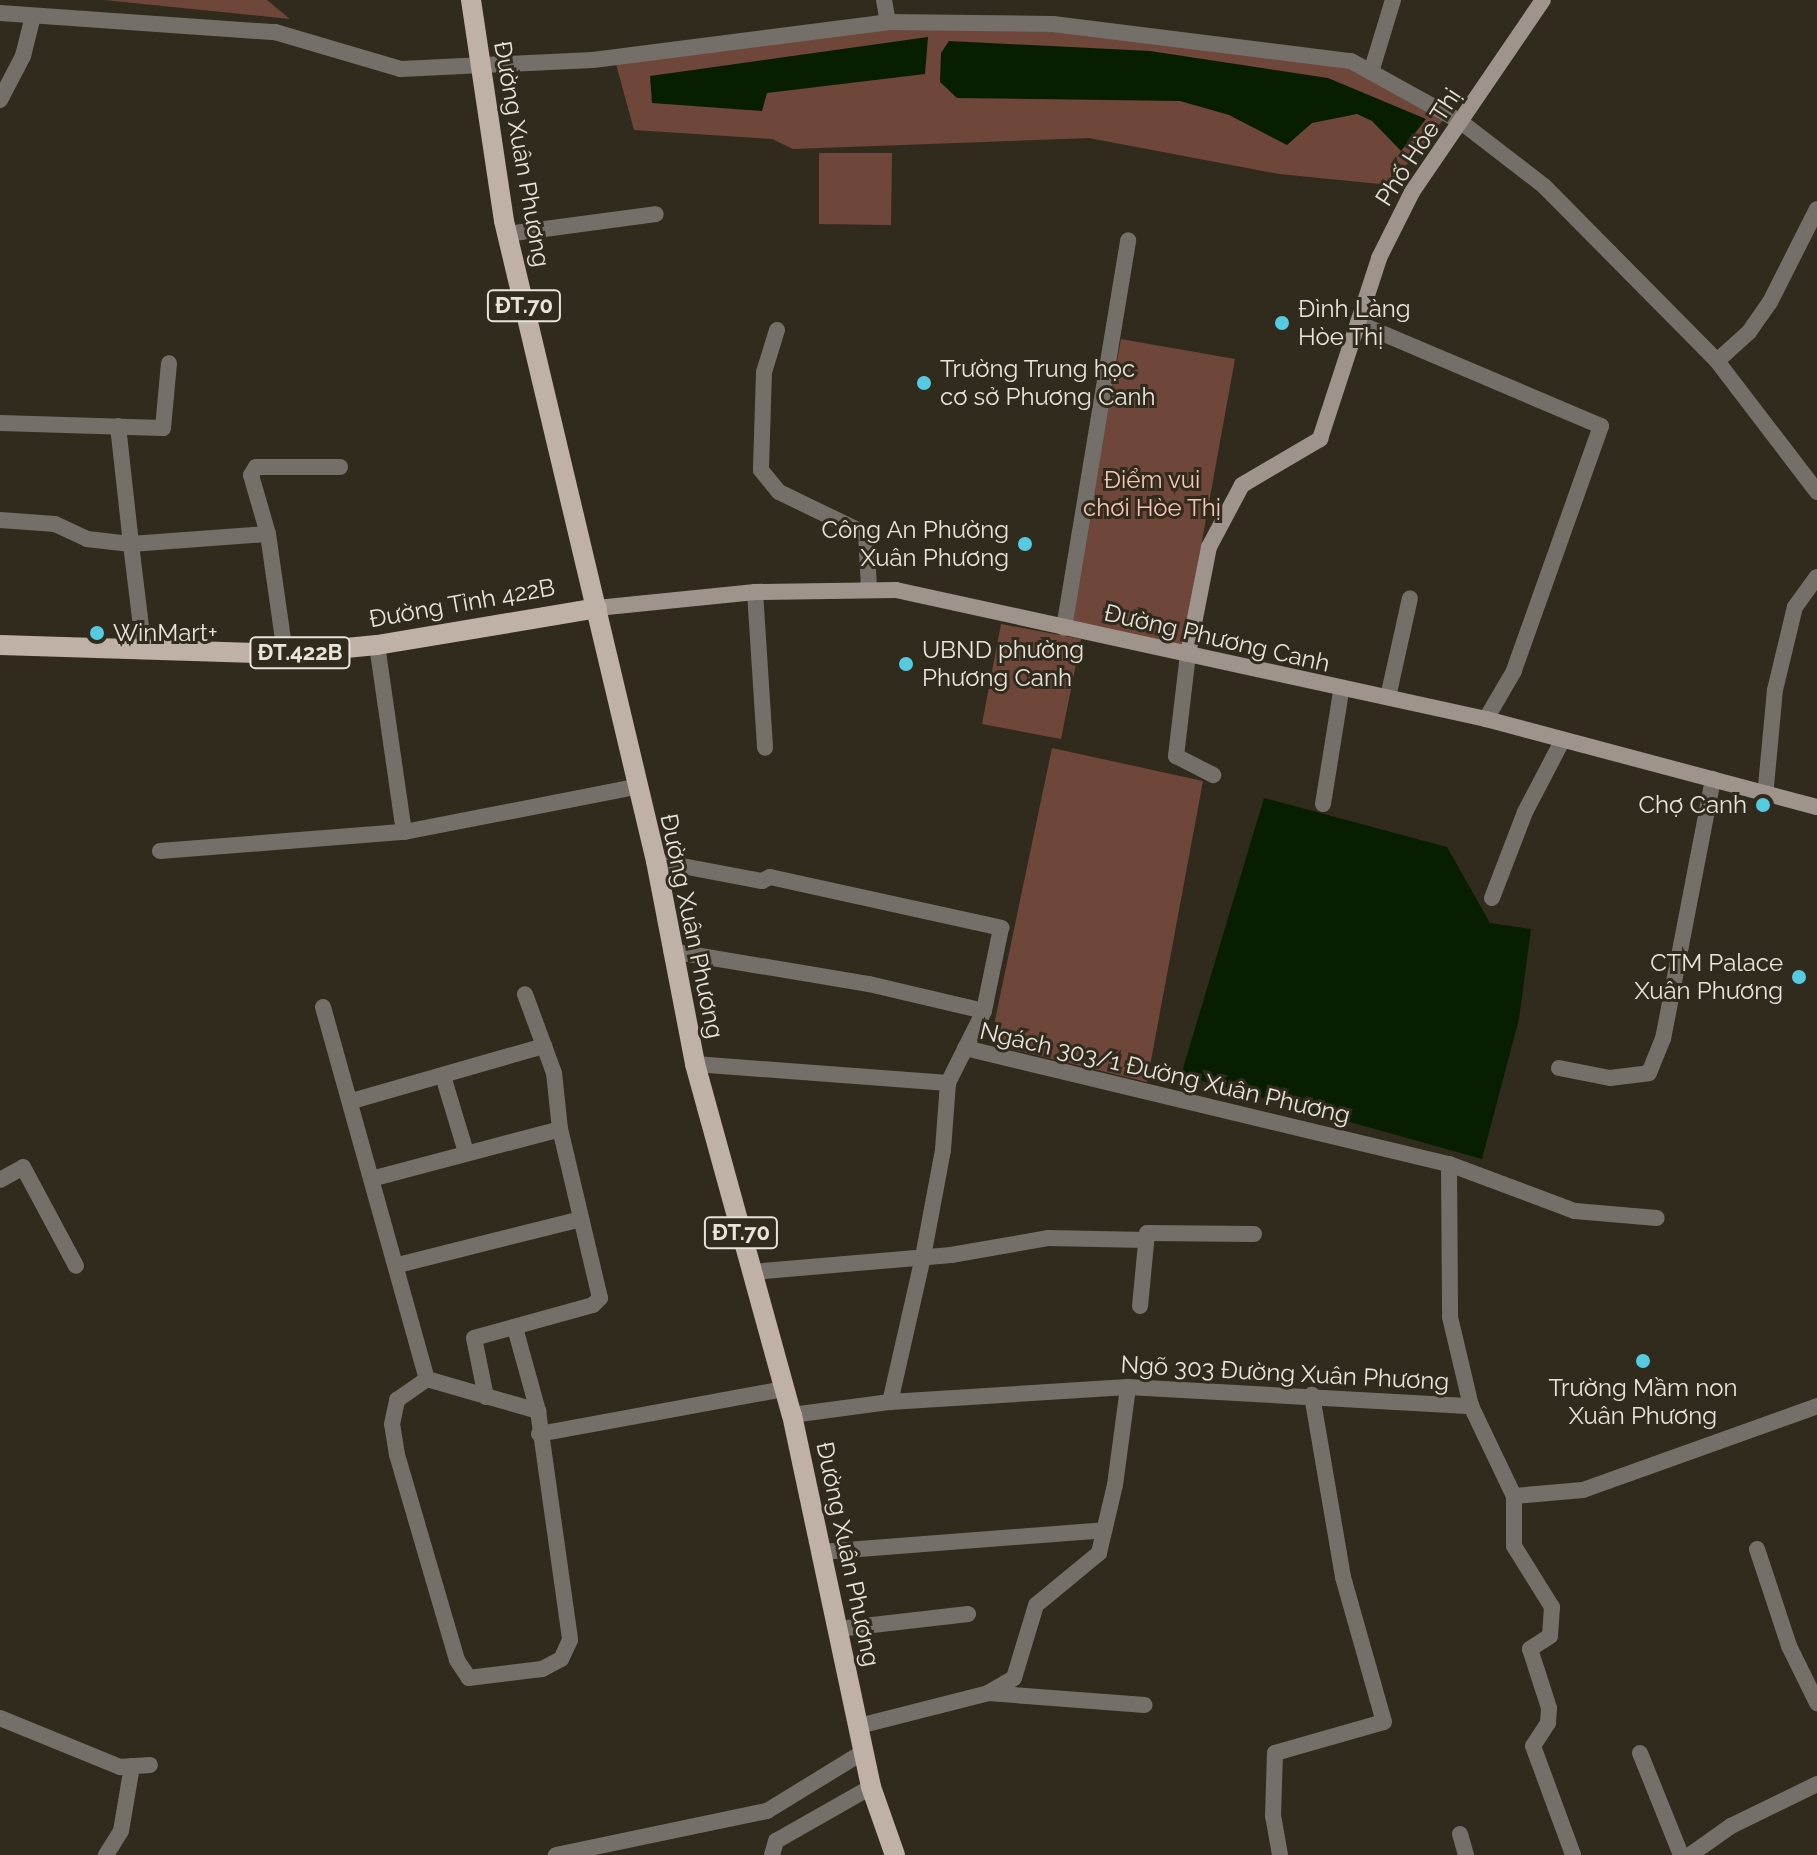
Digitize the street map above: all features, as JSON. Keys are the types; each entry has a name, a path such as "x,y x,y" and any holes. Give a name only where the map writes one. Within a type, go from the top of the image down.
{"main road":[{"name":"Đường Xuân Phương","path":"471,0 478,68 507,234 656,861 695,1064 792,1415 871,1787 895,1855"},
{"name":"Đường Tỉnh 422B","path":"0,645 285,654 377,645 597,608"}],"street":[{"path":"884,0 888,22"},
{"path":"1372,69 1393,0"},
{"name":"Phố Hòe Thị","path":"1188,654 1209,547 1242,485 1320,439 1379,258 1412,192 1543,0"},
{"path":"0,13 275,32 401,69 478,68 593,60 888,22 1053,24 1234,45 1372,69 1461,122 1544,186 1717,361 1817,492"},
{"path":"0,100 23,56 33,16"},
{"path":"1717,361 1749,332 1770,302 1817,209"},
{"path":"507,234 656,214"},
{"path":"1064,628 1128,240"},
{"path":"1358,323 1601,426 1514,671 1486,719"},
{"path":"777,330 764,372 761,470 779,492 866,534 869,588"},
{"path":"0,423 163,428 169,363"},
{"path":"118,426 144,651"},
{"path":"285,654 268,534 251,475 256,467 340,467"},
{"path":"0,520 55,524 87,539 131,544 268,534"},
{"path":"1765,797 1775,690 1792,621 1817,577"},
{"name":"Đường Phương Canh","path":"597,608 755,592 869,588 1188,654 1341,691 1388,697 1486,719 1561,743 1713,779 1765,797 1817,807"},
{"path":"755,592 765,748"},
{"path":"1388,697 1410,598"},
{"path":"377,645 404,832"},
{"path":"1188,654 1176,756 1213,775"},
{"path":"1323,804 1341,691"},
{"path":"1492,898 1525,812 1561,743"},
{"path":"1559,1068 1610,1078 1649,1073 1663,1039 1713,779"},
{"path":"160,851 404,832 636,787"},
{"path":"656,861 762,881 770,877 1001,928 984,1011 965,1048"},
{"path":"671,951 869,984 984,1011"},
{"path":"486,1397 474,1338 515,1328 600,1298 560,1129 554,1073 525,994"},
{"path":"323,1007 375,1178 427,1379"},
{"path":"352,1101 544,1046"},
{"name":"Ngách 303/1 Đường Xuân Phương","path":"890,1402 923,1257 943,1150 948,1083 965,1048 1449,1164 1564,1208 1657,1218"},
{"path":"695,1064 948,1083"},
{"path":"443,1076 466,1152"},
{"path":"375,1178 560,1129"},
{"path":"1449,1164 1450,1317 1471,1406"},
{"path":"0,1180 23,1167 76,1266"},
{"path":"398,1265 581,1219"},
{"path":"1140,1306 1147,1233 1254,1234"},
{"path":"752,1272 923,1257 1048,1238 1146,1240"},
{"path":"427,1379 397,1400 392,1424 457,1660 469,1678 542,1669 561,1659 570,1640 538,1411 515,1328"},
{"path":"427,1379 538,1411"},
{"path":"859,1726 988,1693 1014,1678 1036,1605 1099,1553 1128,1387"},
{"name":"Ngõ 303 Đường Xuân Phương","path":"792,1415 890,1402 1128,1387 1471,1406 1514,1496 1514,1546 1552,1607 1550,1636 1530,1649 1549,1708 1548,1723 1533,1750 1573,1855"},
{"path":"539,1434 783,1389"},
{"path":"1280,1855 1273,1816 1275,1753 1384,1722 1343,1577 1312,1395"},
{"path":"1514,1496 1583,1490 1817,1406"},
{"path":"821,1552 1104,1530"},
{"path":"1757,1549 1789,1646 1817,1703"},
{"path":"838,1629 968,1614"},
{"path":"988,1693 1145,1705"},
{"path":"0,1718 120,1767 150,1765"},
{"path":"556,1855 767,1811 865,1751"},
{"path":"1640,1753 1681,1855"},
{"path":"106,1855 121,1831 132,1766"},
{"path":"1690,1855 1731,1826 1817,1784"},
{"path":"772,1855 776,1841 871,1787"},
{"path":"1460,1834 1466,1855"}],"green space":[{"path":"104,0 267,0 290,19"},
{"path":"1053,26 1347,64 1444,119 1390,185 1279,174 1089,138 793,149 772,139 634,130 616,64 886,27"},
{"path":"819,153 892,153 891,225 819,224"},
{"name":"Điểm vui chơi Hòe Thị","path":"1121,339 1235,359 1183,646 1069,625"},
{"path":"1001,624 1081,639 1061,739 982,724"},
{"path":"1052,748 1203,781 1147,1082 990,1044"}],"shaded area":[{"path":"928,37 925,74 767,93 762,111 652,103 650,76"},
{"path":"949,41 1150,51 1328,78 1426,119 1401,151 1372,121 1357,114 1312,123 1287,145 1229,115 1180,101 957,98 940,82 941,53"},
{"path":"1264,798 1447,847 1490,923 1531,929 1519,1019 1482,1159 1181,1075"}],"place":[{"name":"Đình Làng Hòe Thị","path":"1282,323"},
{"name":"Trường Trung học cơ sở Phương Canh","path":"924,383"},
{"name":"Công An Phường Xuân Phương","path":"1025,544"},
{"name":"WinMart+","path":"97,633"},
{"name":"UBND phường Phương Canh","path":"906,664"},
{"name":"Chợ Canh","path":"1763,805"},
{"name":"CTM Palace Xuân Phương","path":"1799,977"},
{"name":"Trường Mầm non Xuân Phương","path":"1643,1361"}]}
